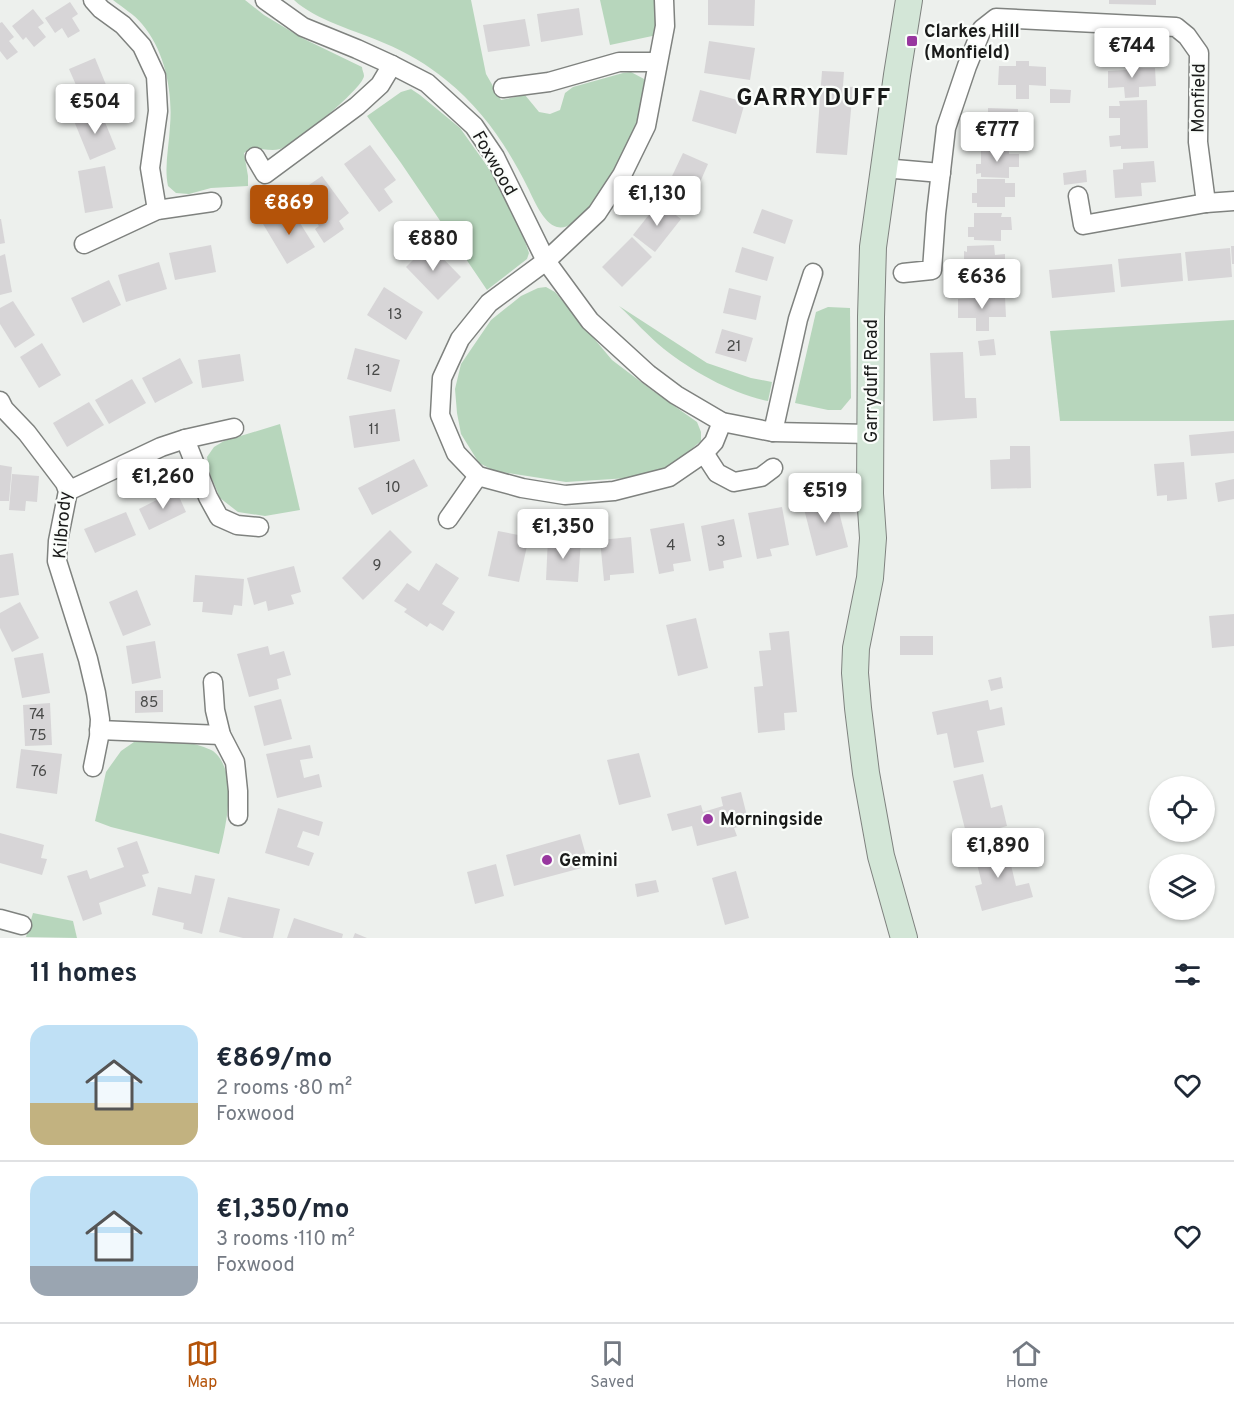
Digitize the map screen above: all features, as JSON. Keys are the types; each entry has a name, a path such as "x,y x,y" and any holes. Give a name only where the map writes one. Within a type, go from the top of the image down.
{"street":[{"path":"93,0 142,46 156,76 158,111 150,168 157,210"},
{"name":"Foxwood","path":"265,0 303,27 357,49 427,83 474,126 495,157 546,261 590,321 640,367 676,394 722,422 773,432 871,435"},
{"path":"664,0 665,26 646,126 622,175 597,213 546,261 489,303 460,339 442,378 440,415 456,453 478,476 522,488 566,495 615,491 669,477 704,453 714,442 722,422"},
{"name":"Garryduff Road","path":"904,938 881,856 866,772 855,673 856,648 870,578 873,538 870,494 873,247 909,0"},
{"name":"Monfield","path":"903,273 932,270 946,128 982,29 996,18 1176,27 1187,36 1199,53 1198,142 1206,203"},
{"path":"503,88 549,82 619,62 657,62"},
{"path":"255,158 265,174 357,106 380,85 392,65"},
{"path":"883,168 941,173"},
{"path":"1078,196 1083,225 1206,203 1234,201"},
{"path":"84,244 157,210 212,202"},
{"path":"773,432 798,319 813,273"},
{"name":"Kilbrody","path":"1,407 27,433 65,483 68,491 58,541 57,561 88,659 96,693 100,719 93,766"},
{"path":"68,491 161,447 234,428"},
{"path":"185,439 208,497 219,517 237,525 259,527"},
{"path":"704,453 717,472 734,482 761,477 773,468"},
{"path":"448,519 478,476"},
{"path":"213,682 215,710 221,735 235,762 238,816"},
{"path":"99,730 221,735"},
{"path":"0,919 22,925"}],"green space":[{"path":"113,0 245,0 264,15 302,38 362,67 364,76 352,93 340,104 288,145 277,150 252,148 244,153 248,186 211,188 189,194 176,193 168,186 167,179 171,113 169,86 162,59 142,24"},
{"path":"294,0 471,0 486,74 501,100 525,95 539,112 550,114 560,110 565,93 573,87 631,72 644,79 641,106 632,134 613,174 591,205 571,224 557,227 547,221 512,158 493,130 459,91 432,69 409,55 325,19"},
{"path":"600,0 655,0 657,35 610,45"},
{"path":"411,89 460,128 514,209 529,253 527,259 487,290 367,116 401,92"},
{"path":"546,287 555,292 612,360 697,422 701,432 701,441 671,466 628,478 566,482 495,471 479,463 461,434 457,413 455,389 461,364 491,320 521,296"},
{"path":"619,306 707,363 751,378 772,382 768,401 740,393 713,381 687,365 658,344"},
{"path":"828,307 850,308 851,398 841,410 828,410 795,403 816,312"},
{"path":"1234,320 1234,421 1060,421 1050,331"},
{"path":"280,424 300,510 265,516 238,512 220,498 210,474 207,457 214,447 224,441"},
{"path":"134,742 189,743 213,751 221,760 226,772 228,800 225,829 219,854 95,821 106,772 121,751"},
{"path":"33,913 73,921 77,938 26,937"}],"building":[{"path":"708,0 755,0 754,26 708,25"},
{"path":"1109,0 1156,0 1156,5 1109,4"},
{"path":"70,2 78,14 72,18 80,31 68,38 62,28 55,33 45,18"},
{"path":"579,8 583,35 541,42 537,14"},
{"path":"33,9 44,23 38,27 46,37 34,47 26,37 23,40 12,26"},
{"path":"525,19 530,46 488,52 483,25"},
{"path":"2,22 14,37 9,41 18,52 7,60 0,51 0,23"},
{"path":"709,41 755,48 750,80 704,73"},
{"path":"95,58 111,97 86,108 69,69"},
{"path":"1139,59 1139,68 1155,68 1156,86 1139,87 1139,97 1125,98 1124,87 1108,88 1108,71 1126,70 1126,60"},
{"path":"1016,61 1029,61 1029,66 1046,67 1046,86 1029,85 1029,99 1016,99 1016,85 998,85 999,66 1016,66"},
{"path":"822,71 844,72 843,86 853,87 847,155 816,153"},
{"path":"1050,89 1071,90 1070,103 1050,103"},
{"path":"700,90 745,102 736,134 692,121"},
{"path":"1147,100 1148,148 1110,147 1109,136 1120,135 1120,118 1109,118 1109,106 1120,106 1119,101"},
{"path":"988,108 1018,109 1018,117 1027,117 1026,133 1011,133 1011,136 988,135 988,122 983,121 983,113 988,112"},
{"path":"100,110 116,149 90,160 74,121"},
{"path":"370,145 396,180 384,189 393,202 379,212 344,164"},
{"path":"981,149 1009,150 1009,154 1019,154 1019,167 1009,167 1009,178 981,177 981,173 976,174 976,164 981,164"},
{"path":"683,153 708,164 691,203 665,191"},
{"path":"1154,161 1156,182 1141,183 1142,196 1115,198 1113,170 1123,169 1123,163"},
{"path":"105,166 113,208 85,213 78,171"},
{"path":"1086,170 1087,182 1064,185 1063,173"},
{"path":"322,176 349,213 339,221 344,229 324,243 315,229 319,226 296,194"},
{"path":"977,179 1005,179 1005,183 1015,183 1015,197 1005,197 1005,207 977,207 977,203 972,203 972,193 977,193"},
{"path":"659,202 681,219 655,252 633,235"},
{"path":"290,207 315,247 287,264 263,224"},
{"path":"762,209 793,220 785,244 753,233"},
{"path":"974,213 1002,213 1001,217 1011,217 1012,230 1001,230 1001,241 974,240 974,237 968,237 968,227 974,227"},
{"path":"0,219 5,243 0,244"},
{"path":"632,237 652,257 622,287 602,267"},
{"path":"429,244 461,277 438,300 406,267"},
{"path":"211,245 216,272 175,280 169,253"},
{"path":"994,245 995,255 1005,254 1005,270 995,270 995,280 972,281 972,271 968,271 968,259 964,259 967,246"},
{"path":"1231,246 1234,246 1234,264 1232,264"},
{"path":"742,247 774,257 767,281 735,272"},
{"path":"1230,248 1232,277 1188,281 1185,252"},
{"path":"1181,253 1183,281 1121,287 1118,259"},
{"path":"5,254 12,292 0,295 0,256"},
{"path":"159,262 167,289 126,302 118,275"},
{"path":"1112,264 1115,292 1052,298 1049,270"},
{"path":"109,280 121,305 83,323 71,298"},
{"path":"384,287 423,312 406,340 367,315"},
{"path":"729,288 761,296 756,320 723,313"},
{"path":"988,293 988,298 1005,297 1006,317 989,317 989,331 976,331 976,318 958,318 958,299 975,298 975,294"},
{"path":"13,301 35,335 15,348 0,324 0,308"},
{"path":"722,329 753,338 746,362 715,353"},
{"path":"994,339 996,355 980,356 978,341"},
{"path":"42,343 61,375 39,388 20,357"},
{"path":"355,348 400,360 391,392 347,379"},
{"path":"963,352 965,398 976,398 977,418 933,421 930,353"},
{"path":"240,354 244,381 202,388 198,360"},
{"path":"180,358 193,383 155,403 142,378"},
{"path":"132,379 146,403 109,424 95,400"},
{"path":"89,402 104,425 67,447 53,423"},
{"path":"395,409 400,441 354,448 349,416"},
{"path":"1234,431 1234,453 1191,456 1189,435"},
{"path":"1010,446 1030,446 1031,488 991,489 990,460 1010,459"},
{"path":"414,459 428,486 372,515 358,488"},
{"path":"1184,462 1187,499 1167,501 1167,495 1157,496 1154,464"},
{"path":"0,465 12,467 9,501 0,501"},
{"path":"12,474 39,476 37,502 26,501 25,511 9,510"},
{"path":"1234,479 1234,499 1218,502 1215,483"},
{"path":"176,490 186,512 149,530 139,509"},
{"path":"834,492 848,547 816,556 802,501"},
{"path":"782,507 789,545 770,549 772,556 757,559 748,513"},
{"path":"126,512 136,535 95,553 84,529"},
{"path":"734,519 742,557 723,561 724,568 709,571 701,526"},
{"path":"684,523 691,561 673,564 674,571 659,574 650,529"},
{"path":"390,530 412,552 363,600 342,578"},
{"path":"498,531 529,537 519,582 488,576"},
{"path":"631,537 634,573 610,575 610,580 604,581 600,540"},
{"path":"548,538 581,540 578,582 546,580"},
{"path":"13,553 19,595 0,598 0,555"},
{"path":"436,563 459,578 442,604 455,612 443,631 430,623 427,627 404,612 407,609 394,601 407,583 419,591"},
{"path":"294,566 301,592 291,595 294,604 268,611 266,601 254,605 247,578"},
{"path":"195,575 244,579 242,606 234,605 232,615 202,612 203,602 193,602"},
{"path":"137,590 151,625 123,636 109,602"},
{"path":"20,602 39,638 12,652 0,628 0,613"},
{"path":"1234,614 1234,646 1212,648 1209,616"},
{"path":"696,618 708,668 678,676 666,625"},
{"path":"789,631 797,712 784,713 785,730 758,733 754,687 763,686 759,651 771,650 769,633"},
{"path":"900,636 933,636 933,655 900,655"},
{"path":"155,641 161,678 132,684 126,646"},
{"path":"268,646 270,655 284,651 291,675 277,679 279,689 249,697 237,654"},
{"path":"43,653 50,693 22,698 14,658"},
{"path":"1001,677 1003,688 991,691 988,680"},
{"path":"163,690 163,712 135,713 135,691"},
{"path":"281,699 292,739 264,746 254,706"},
{"path":"988,700 990,710 1002,707 1005,725 977,731 984,762 954,768 947,733 937,735 932,712"},
{"path":"50,703 52,745 25,746 23,705"},
{"path":"310,745 313,758 300,760 304,778 319,774 322,787 277,798 266,754"},
{"path":"21,749 62,754 57,794 16,788"},
{"path":"639,753 651,797 619,805 607,760"},
{"path":"983,774 991,808 1002,805 1007,826 967,837 953,781"},
{"name":"Morningside","path":"741,792 749,824 734,828 737,836 697,846 692,826 672,831 667,814 701,805 703,812 723,806 721,797"},
{"path":"278,808 323,822 319,836 303,831 297,847 314,853 309,866 265,853"},
{"path":"0,833 44,845 41,858 47,859 42,875 0,863"},
{"name":"Gemini","path":"580,834 589,866 514,886 506,855"},
{"path":"137,841 149,873 142,875 146,886 99,903 102,914 83,921 67,876 87,870 90,879 124,867 117,848"},
{"path":"1006,844 1016,886 1029,883 1033,897 982,911 975,886 982,884 974,852"},
{"path":"496,864 504,896 475,904 467,872"},
{"path":"736,871 749,918 725,925 712,878"},
{"path":"195,875 215,879 202,934 183,929 184,923 152,915 158,887 191,894"},
{"path":"656,880 659,892 637,897 635,884"},
{"path":"228,897 280,909 273,938 243,938 219,932"},
{"path":"294,918 343,934 342,938 287,938"},
{"path":"355,933 367,938 353,938"}],"place":[{"name":"Clarkes Hill (Monfield)","path":"912,41"},
{"name":"Morningside","path":"708,819"},
{"name":"Gemini","path":"547,860"}],"district":[{"name":"GARRYDUFF","path":"814,97"}]}
